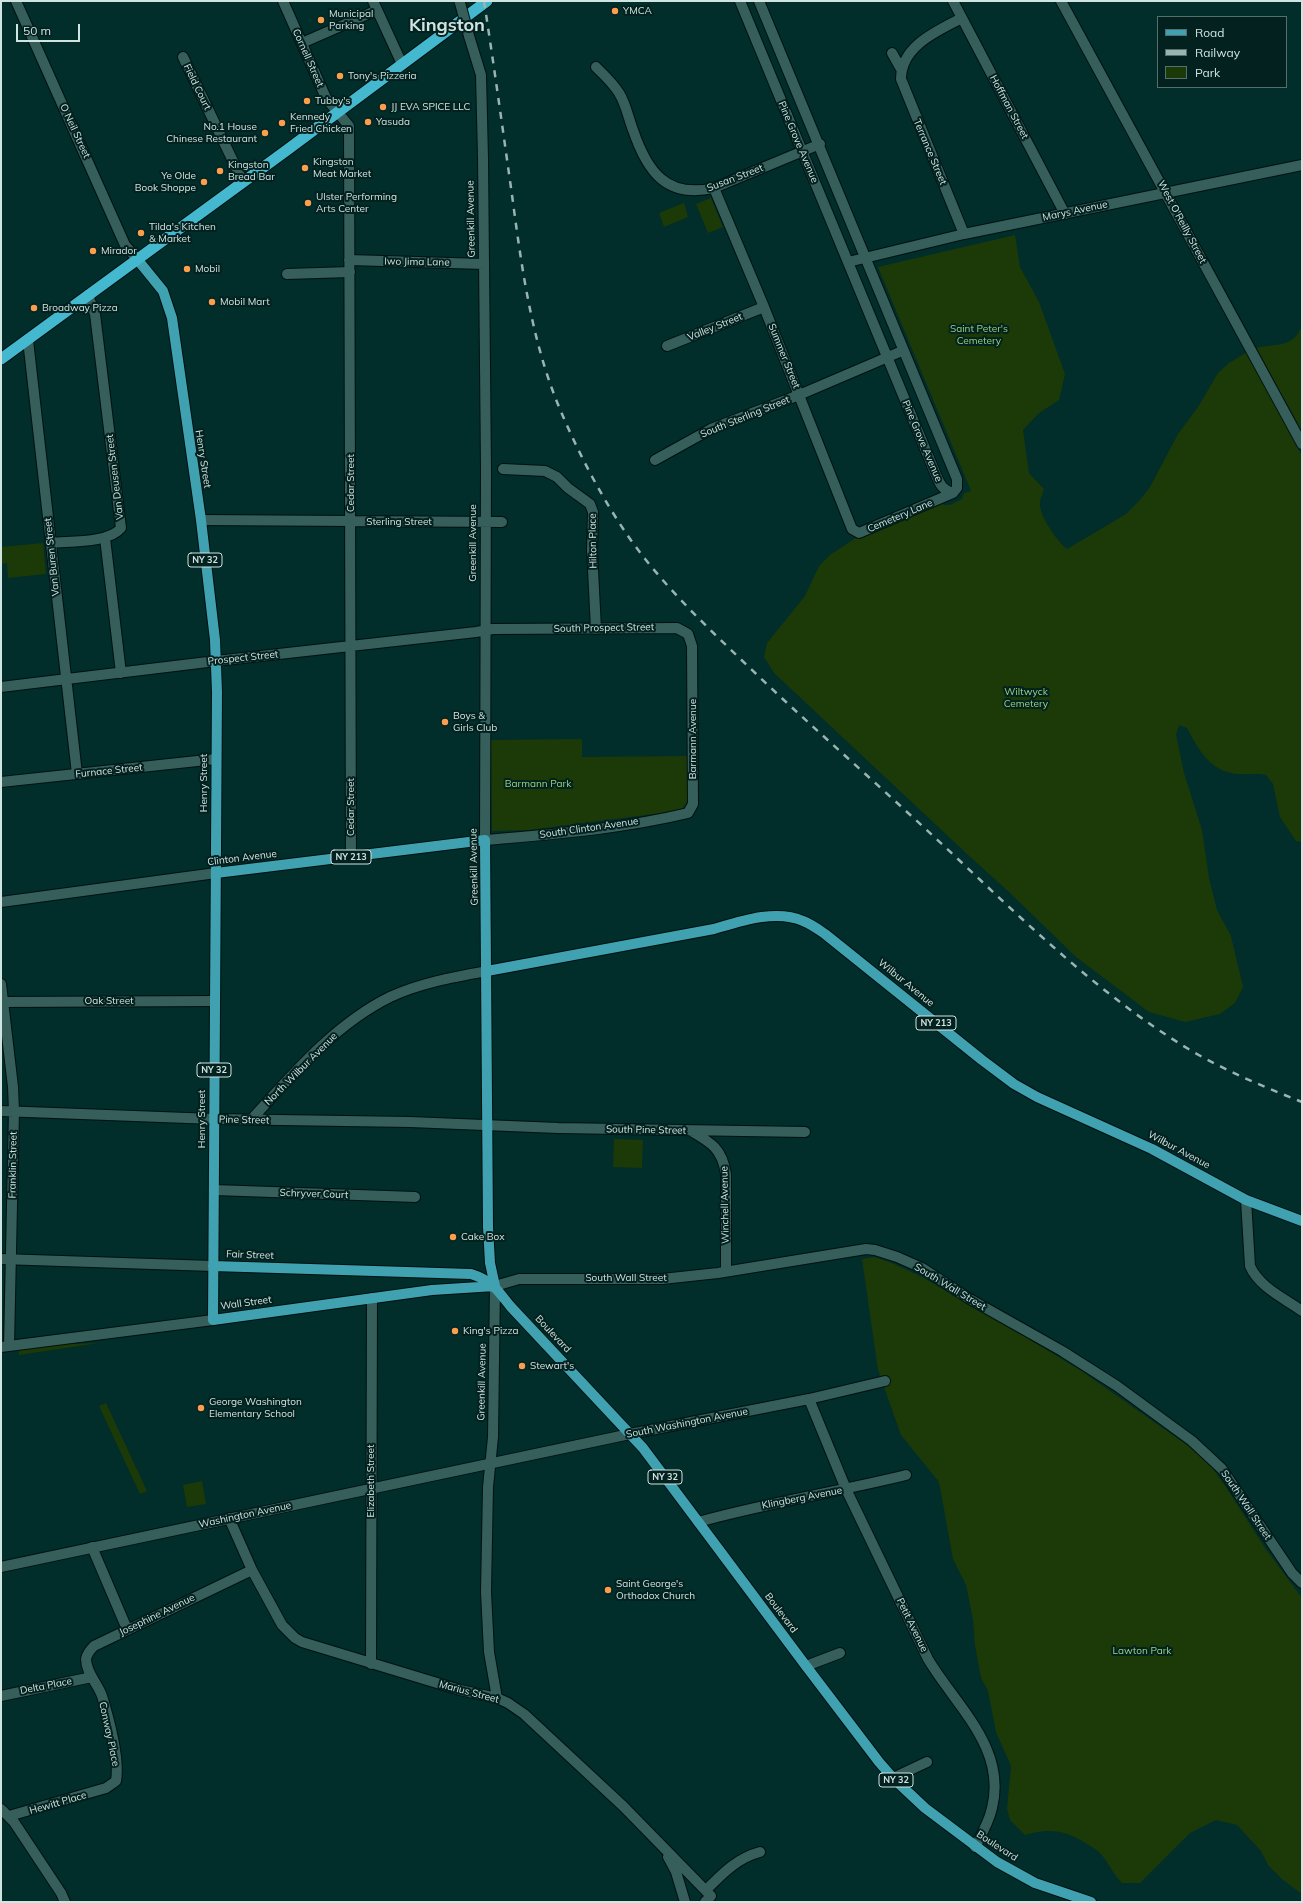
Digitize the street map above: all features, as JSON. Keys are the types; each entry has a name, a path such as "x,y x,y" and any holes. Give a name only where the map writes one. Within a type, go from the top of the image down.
{"highway":[{"path":"1,359 487,1"}],"main road":[{"name":"Henry Street","path":"137,259 163,291 172,318 201,520 215,640 216,873 213,1320"},
{"name":"Clinton Avenue","path":"216,873 486,840"},
{"name":"Greenkill Avenue","path":"486,840 487,1125 490,1263 495,1286"},
{"name":"Wilbur Avenue","path":"487,971 774,916 789,916 804,921 825,934 1014,1084 1037,1097 1152,1149 1246,1200 1302,1221"},
{"name":"Fair Street","path":"213,1266 471,1274 484,1278 495,1286"},
{"name":"Wall Street","path":"213,1320 432,1290 495,1286"},
{"name":"Boulevard","path":"495,1286 511,1307 630,1434 879,1762 893,1778 925,1808 975,1847 997,1862 1035,1883 1090,1902"}],"street":[{"name":"O Neil Street","path":"16,1 126,245 137,259"},
{"name":"Cornell Street","path":"283,1 326,98 338,112"},
{"name":"Pine Grove Avenue","path":"740,1 941,486 946,491 953,493 957,488 957,479 902,351 820,144 759,1"},
{"name":"Hoffman Street","path":"953,1 1066,214"},
{"name":"West O'Reilly Street","path":"1061,1 1302,444"},
{"name":"Greenkill Avenue","path":"460,2 481,75 484,264 486,840"},
{"path":"302,43 375,5 402,64"},
{"path":"901,69 908,55 927,37 962,18"},
{"path":"892,53 901,69"},
{"name":"Field Court","path":"183,57 243,182"},
{"path":"770,73 785,65"},
{"name":"Susan Street","path":"596,67 618,92 645,160 655,174 668,185 683,190 700,191 714,188 820,144"},
{"name":"Terrance Street","path":"901,69 900,79 964,234"},
{"name":"Cedar Street","path":"338,112 349,126 351,857"},
{"name":"Marys Avenue","path":"848,262 964,234 1302,165"},
{"name":"Summer Street","path":"714,188 764,307 850,526"},
{"name":"Iwo Jima Lane","path":"349,260 484,264"},
{"path":"287,274 350,272"},
{"name":"Van Deusen Street","path":"88,295 95,314 120,514 120,528 116,534 104,538"},
{"name":"Valley Street","path":"667,346 764,307"},
{"name":"Van Buren Street","path":"28,340 65,680 77,774"},
{"name":"South Sterling Street","path":"656,460 712,428 799,395 902,351"},
{"name":"Hilton Place","path":"503,469 545,471 557,477 568,488 590,504 593,512 592,550 596,629"},
{"name":"Cemetery Lane","path":"850,526 854,532 859,533 953,493"},
{"name":"Sterling Street","path":"201,520 502,522"},
{"path":"51,543 104,538 121,673"},
{"name":"South Prospect Street","path":"486,630 502,628 680,628 688,634 692,646 693,667"},
{"name":"Prospect Street","path":"1,687 486,630"},
{"name":"Barmann Avenue","path":"690,810 693,804 693,667"},
{"name":"Furnace Street","path":"1,782 216,759"},
{"name":"South Clinton Avenue","path":"486,840 564,833 670,817 688,813 690,810"},
{"name":"Clinton Avenue","path":"1,902 216,873"},
{"name":"North Wilbur Avenue","path":"251,1120 329,1039 377,1004 418,986 487,971"},
{"name":"Franklin Street","path":"1,984 13,1087 14,1111 12,1259 5,1346"},
{"name":"Oak Street","path":"3,1002 215,1001"},
{"name":"Pine Street","path":"1,1111 214,1119 410,1122 487,1125"},
{"name":"South Pine Street","path":"487,1125 805,1132"},
{"name":"Winchell Avenue","path":"690,1130 707,1140 718,1150 724,1159 726,1174 726,1271"},
{"name":"Schryver Court","path":"214,1190 415,1197"},
{"path":"1246,1200 1250,1266 1253,1274 1260,1282 1302,1311"},
{"name":"South Wall Street","path":"495,1286 519,1278 662,1279 801,1261 866,1249 875,1250 897,1257 922,1268 968,1298 1062,1350 1117,1386 1206,1452 1229,1479 1292,1573 1302,1583"},
{"name":"Fair Street","path":"1,1259 213,1266"},
{"name":"Greenkill Avenue","path":"495,1286 493,1437 490,1464 486,1592 489,1652 497,1698"},
{"name":"Elizabeth Street","path":"371,1664 372,1298"},
{"name":"Wall Street","path":"5,1346 213,1320"},
{"name":"South Washington Avenue","path":"490,1464 630,1434 809,1399 885,1381"},
{"name":"Petit Avenue","path":"809,1399 846,1490 928,1659 938,1676 975,1725 983,1738 991,1758 996,1785 992,1808 987,1824 975,1847"},
{"name":"Washington Avenue","path":"1,1566 490,1464"},
{"name":"Klingberg Avenue","path":"698,1522 772,1503 846,1490 906,1475"},
{"name":"Marius Street","path":"229,1518 252,1570 282,1625 295,1638 302,1642 371,1664 460,1690 497,1698 508,1703 524,1714 623,1806 707,1896"},
{"path":"92,1547 127,1629"},
{"name":"Josephine Avenue","path":"92,1677 86,1658 94,1646 252,1570"},
{"path":"806,1666 840,1653"},
{"name":"Delta Place","path":"1,1696 92,1677"},
{"name":"Conway Place","path":"92,1677 101,1695 116,1756 116,1782 106,1788"},
{"path":"893,1778 927,1762"},
{"name":"Hewitt Place","path":"5,1813 106,1788"},
{"path":"5,1813 61,1893 65,1902"},
{"path":"659,1844 676,1872 685,1902"},
{"path":"707,1896 736,1862 748,1855 760,1852"}],"green space":[{"path":"711,198 723,227 708,233 696,204"},
{"path":"684,203 688,217 664,227 659,213"},
{"name":"Wiltwyck Cemetery","path":"1015,235 1020,267 1039,302 1065,374 1059,400 1039,413 1023,430 1029,473 1044,489 1040,501 1042,513 1058,540 1067,549 1126,514 1139,501 1150,487 1178,434 1198,407 1218,373 1229,363 1247,352 1302,456 1302,842 1296,841 1280,817 1273,784 1266,775 1238,774 1220,769 1201,752 1187,728 1179,725 1176,735 1184,773 1202,830 1209,878 1217,910 1231,936 1243,987 1235,1003 1220,1014 1185,1022 1149,1012 1076,957 1010,893 774,673 764,657 767,643 805,596 819,566 830,555 857,537 943,502 944,505 950,505 962,499 964,493 971,491 878,267"},
{"path":"1302,326 1302,434 1256,348 1290,341 1296,336"},
{"path":"43,543 46,574 8,578 7,563 1,564 1,547"},
{"name":"Barmann Park","path":"582,739 582,757 689,756 689,799 682,809 677,811 529,830 492,831 491,740"},
{"path":"614,1139 643,1140 642,1168 613,1167"},
{"name":"Lawton Park","path":"875,1257 922,1277 1001,1322 1083,1372 1194,1450 1211,1466 1265,1548 1302,1598 1302,1894 1283,1880 1268,1865 1261,1851 1237,1825 1216,1820 1190,1833 1140,1883 1122,1883 1099,1852 1079,1839 1064,1833 1050,1831 1042,1831 1025,1835 1010,1820 1007,1809 1011,1766 996,1732 988,1691 981,1678 975,1646 973,1619 966,1585 953,1559 939,1482 901,1435 878,1370 862,1259"},
{"path":"68,1342 73,1344 99,1343 19,1355 19,1347"},
{"path":"106,1403 147,1491 140,1494 99,1406"},
{"path":"202,1481 206,1504 187,1507 183,1485"}],"railway":[{"path":"484,1 524,279 543,361 562,414 576,445 600,492 628,536 656,572 686,606 718,638 1043,938 1078,968 1151,1025 1190,1050 1217,1065 1302,1102"}],"place":[{"name":"YMCA","path":"615,11"},
{"name":"Municipal Parking","path":"321,20"},
{"name":"Tony's Pizzeria","path":"340,76"},
{"name":"Tubby's","path":"307,101"},
{"name":"JJ EVA SPICE LLC","path":"383,107"},
{"name":"Yasuda","path":"368,122"},
{"name":"Kennedy Fried Chicken","path":"282,123"},
{"name":"No.1 House Chinese Restaurant","path":"265,133"},
{"name":"Kingston Meat Market","path":"305,168"},
{"name":"Kingston Bread Bar","path":"220,171"},
{"name":"Ye Olde Book Shoppe","path":"204,182"},
{"name":"Ulster Performing Arts Center","path":"308,203"},
{"name":"Tilda's Kitchen & Market","path":"141,233"},
{"name":"Mirador","path":"93,251"},
{"name":"Mobil","path":"187,269"},
{"name":"Mobil Mart","path":"212,302"},
{"name":"Broadway Pizza","path":"34,308"},
{"name":"Boys & Girls Club","path":"445,722"},
{"name":"Cake Box","path":"453,1237"},
{"name":"King's Pizza","path":"455,1331"},
{"name":"Stewart's","path":"522,1366"},
{"name":"George Washington Elementary School","path":"201,1408"},
{"name":"Saint George's Orthodox Church","path":"608,1590"}],"district":[{"name":"Kingston","path":"447,26"}],"park label":[{"name":"Saint Peter's Cemetery","path":"979,334"}]}
